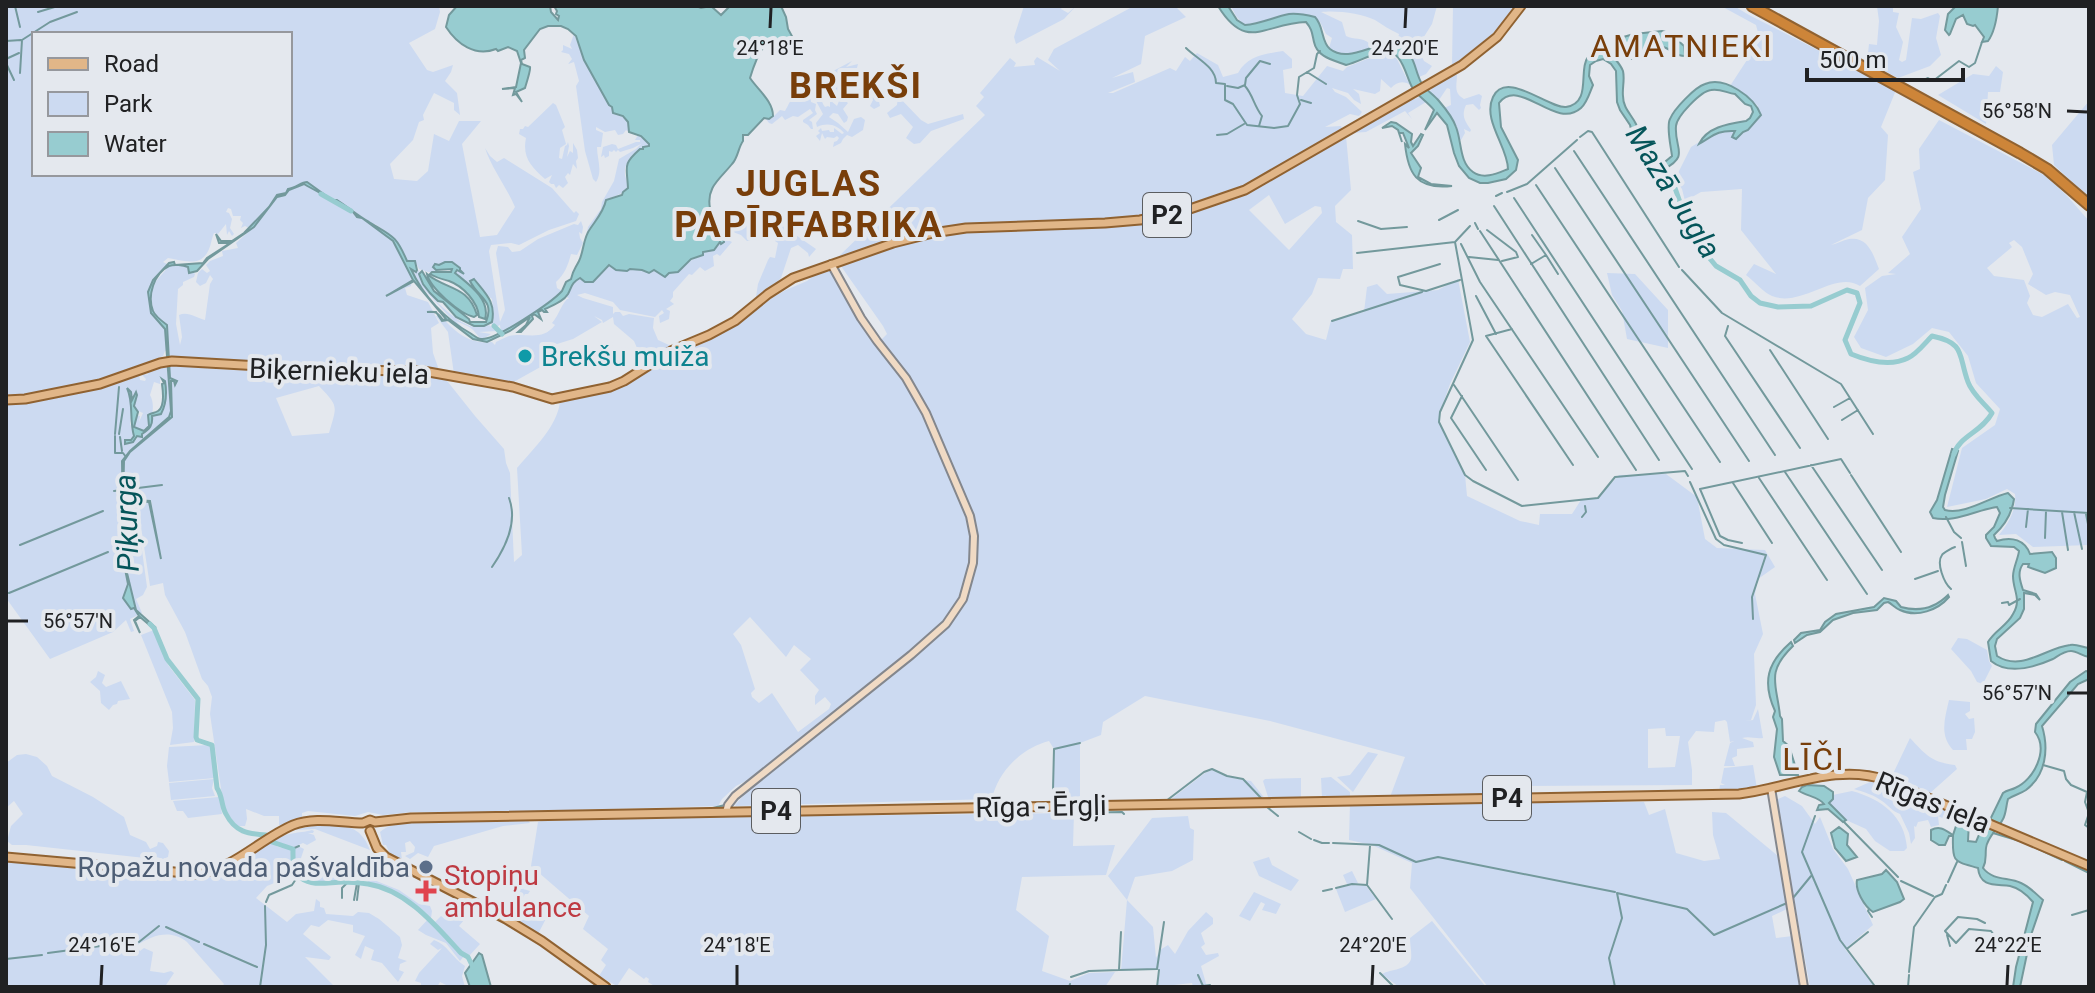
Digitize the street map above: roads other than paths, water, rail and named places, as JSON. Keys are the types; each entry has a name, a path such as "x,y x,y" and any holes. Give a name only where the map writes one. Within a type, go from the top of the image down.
{"highway":[{"path":"1752,6 2020,153 2047,169 2089,205"}],"main road":[{"name":"P2","path":"831,264 893,243 943,231 1002,225 1118,223 1184,211 1245,190 1462,65 1497,37 1521,6"},
{"name":"Biķernieku iela","path":"6,400 109,382 169,362 335,371 432,372 518,388 555,399 624,381 673,350 735,321 786,282 831,264"},
{"path":"728,812 730,802 946,624 963,599 973,563 974,536 970,516 926,413 906,378 861,318 831,264"},
{"name":"Rīgas iela","path":"1663,795 1739,794 1837,774 1867,774 2089,866"},
{"path":"1771,788 1804,987"},
{"name":"Rīga - Ērgļi","path":"6,857 197,874 223,866 285,830 325,822 371,826 415,818 1663,795"},
{"name":"P4","path":"325,822 359,821 369,817 415,818"},
{"path":"325,822 363,830 389,859 499,914 606,987"},
{"path":"371,826 378,850"}],"water":[{"path":"457,6 550,6 558,20 554,6 711,6 721,15 730,6 781,6 786,17 793,38 789,46 782,50 766,44 750,78 768,101 773,116 764,118 748,135 743,135 736,159 710,194 711,219 724,242 720,242 714,250 691,259 678,272 665,277 654,270 649,273 616,270 609,265 593,282 580,278 573,283 563,299 545,309 547,312 538,312 541,319 534,314 521,332 518,332 530,317 487,342 473,339 448,320 442,321 437,313 443,320 446,319 414,281 386,296 413,280 393,241 333,200 392,237 407,261 415,261 416,272 411,269 422,288 452,321 481,339 498,334 562,291 571,279 588,233 606,200 622,195 628,188 630,159 649,144 641,136 629,132 628,122 623,116 613,113 584,60 576,36 568,29 548,26 540,29 524,50 522,64 530,69 525,88 516,92 522,102 516,94 513,95 515,88 502,89 516,87 521,63 517,51 508,47 498,51 481,51 461,44 446,27 449,15"},
{"path":"1218,6 1228,6 1237,20 1245,25 1289,14 1315,17 1327,46 1340,53 1350,54 1392,44 1402,47 1412,58 1422,84 1453,120 1468,168 1482,175 1508,169 1491,115 1490,106 1499,89 1517,88 1566,107 1576,103 1581,95 1585,65 1588,57 1595,54 1608,55 1610,51 1622,68 1624,104 1636,124 1645,150 1661,165 1672,156 1670,119 1685,99 1705,84 1721,83 1738,90 1752,101 1761,115 1736,139 1732,137 1735,131 1724,131 1699,144 1713,130 1746,121 1753,112 1751,106 1735,94 1707,91 1690,105 1677,122 1677,160 1664,169 1661,166 1657,171 1636,149 1630,125 1617,102 1616,71 1603,59 1590,65 1589,76 1593,85 1583,106 1571,113 1560,113 1517,96 1507,96 1499,103 1501,127 1518,160 1516,170 1506,179 1480,183 1469,178 1459,166 1447,125 1437,113 1425,130 1434,110 1414,90 1402,63 1394,54 1382,52 1346,65 1318,51 1306,22 1248,32 1228,20"},
{"path":"1956,6 1998,6 1994,29 1988,41 1982,42 1984,37 1975,25 1967,24 1963,15 1956,19 1949,35 1945,30 1948,14"},
{"path":"1662,31 1684,46 1685,56 1657,47 1632,59 1621,56 1616,39"},
{"path":"1391,122 1412,134 1413,146 1423,135 1411,153 1421,168 1418,177 1431,184 1452,186 1430,185 1416,177 1409,163 1405,144 1409,148 1403,133 1392,126 1382,128"},
{"path":"307,182 328,197 304,184 289,190 285,195 277,197 254,227 208,259 197,271 189,273 188,267 176,265 203,263 207,258 230,243 219,243 216,234 221,241 232,241 244,233 277,195 286,193 288,189"},
{"path":"174,262 175,265 159,274 151,299 154,313 167,325 170,378 177,381 175,385 171,381 172,417 130,452 124,461 123,499 150,501 161,559 149,502 124,500 125,560 136,610 155,627 140,617 135,621 140,633 134,620 139,616 123,598 128,584 124,564 123,530 120,537 123,528 122,461 130,451 169,417 171,411 165,329 151,313 148,292 153,280 169,263"},
{"path":"452,262 460,268 464,274 457,270 455,273 481,298 485,305 485,319 479,317 473,300 464,291 454,283 430,274 451,272 452,269 436,270 433,267"},
{"path":"422,271 434,291 470,322 486,322 487,304 473,287 470,281 474,279 491,304 492,322 474,326 456,317 423,284 419,274"},
{"path":"427,274 462,293 477,315 468,315 454,306 439,293"},
{"path":"162,379 166,394 161,414 152,416 152,422 142,437 137,436 133,442 125,444 125,440 131,440 134,436 127,388 132,400 136,392 137,395 134,406 138,412 134,427 144,431 149,426 148,415 162,406"},
{"path":"1952,449 1958,451 1945,495 1945,510 1968,508 2008,493 2014,499 2013,504 1994,535 1997,541 2017,540 2025,545 2030,554 2052,552 2056,558 2056,568 2045,573 2028,567 2029,564 2021,567 2023,590 2036,594 2040,600 2035,595 2024,593 2024,609 2020,618 1997,639 1997,656 2006,660 2024,660 2073,645 2089,648 2089,657 2068,651 2038,665 2013,669 1991,661 1988,642 2016,609 2013,576 2019,551 2014,547 1991,546 1986,538 2000,513 1997,507 1957,518 1933,518 1930,512 1937,500"},
{"path":"1948,595 1939,606 1920,613 1907,612 1884,603 1877,610 1833,620 1820,632 1807,635 1795,643 1794,640 1801,633 1820,630 1836,614 1874,607 1884,598 1896,601 1901,607 1920,609 1938,603"},
{"path":"1791,642 1793,646 1779,664 1775,679 1783,741 1789,746 1798,775 1780,775 1774,757 1777,729 1768,682 1772,665"},
{"path":"2089,672 2089,679 2078,684 2042,726 2045,752 2038,777 2026,790 2008,799 2004,817 1987,844 1983,868 1987,872 2021,883 2043,900 2031,935 2020,987 2013,987 2033,902 2013,887 1985,882 1978,868 1956,860 1953,836 1949,836 1945,845 1939,845 1931,840 1931,830 1941,828 1953,835 1956,826 1969,822 1968,841 1976,842 2003,793 2022,784 2033,772 2040,756 2036,724 2070,682"},
{"path":"1807,785 1824,786 1833,792 1829,803 1846,820 1843,822 1828,809 1817,810 1819,805 1824,804 1799,791"},
{"path":"1839,827 1848,834 1847,845 1857,857 1846,861 1835,848 1831,833"},
{"path":"1886,870 1897,882 1904,899 1873,912 1861,898 1857,880 1882,874"},
{"path":"479,953 491,987 470,987 465,973"}],"waterway":[{"path":"15,6 20,27"},
{"path":"38,12 58,6"},
{"path":"34,32 50,22 77,12"},
{"path":"20,73 22,40 32,34"},
{"path":"6,41 21,40"},
{"path":"1924,80 1928,78 1933,81 1959,61 1969,67 1975,63 1982,42"},
{"path":"1186,48 1213,72 1216,83 1225,84 1225,100 1233,104 1247,125 1274,128 1288,126 1300,104 1297,95 1299,77 1314,68 1320,51"},
{"path":"6,59 19,53"},
{"path":"1227,86 1238,88 1245,85 1246,78 1260,61 1270,64"},
{"path":"6,63 14,80"},
{"path":"1307,72 1326,84"},
{"path":"1245,86 1262,116 1259,126"},
{"path":"1301,100 1311,103"},
{"path":"1217,135 1227,134 1244,124"},
{"path":"1580,137 1588,131 1592,132 1679,267"},
{"path":"1507,192 1527,184 1577,140"},
{"path":"1574,151 1775,455"},
{"name":"Mazā Jugla","path":"1654,164 1675,188 1689,228 1702,249 1716,266 1740,280 1760,303 1778,307 1811,306 1847,290 1857,293 1860,303 1845,340 1851,354 1872,361 1901,361 1918,351 1932,336 1951,342 1959,352 1970,386 1992,413 1954,454"},
{"path":"1555,168 1749,461"},
{"path":"1536,185 1720,462"},
{"path":"1496,196 1502,193"},
{"name":"Piķurga","path":"321,194 351,211"},
{"path":"1668,197 1669,205"},
{"path":"1514,198 1692,469"},
{"path":"1494,206 1659,460"},
{"path":"1439,220 1458,210"},
{"path":"1358,221 1381,229 1407,227"},
{"path":"1475,223 1478,229"},
{"path":"1357,253 1455,242 1470,226"},
{"path":"1487,230 1516,252 1518,257 1502,261"},
{"path":"1480,231 1636,470"},
{"path":"1531,264 1546,255 1532,235"},
{"path":"1455,242 1473,340 1440,412 1439,422 1465,475 1522,506 1598,498 1615,477 1685,471 1688,476"},
{"path":"1461,244 1480,282 1598,457"},
{"path":"1546,255 1558,274"},
{"path":"1469,257 1498,260"},
{"path":"1440,264 1398,277 1400,285 1426,291 1460,280"},
{"path":"1682,270 1722,313 1841,384 1873,434"},
{"path":"1332,321 1422,292"},
{"path":"1476,296 1496,334"},
{"path":"494,326 502,334"},
{"path":"1728,326 1725,336 1800,448"},
{"path":"1512,329 1486,336 1573,465"},
{"path":"1770,350 1828,439"},
{"path":"1454,385 1518,480"},
{"path":"115,434 119,387"},
{"path":"1462,396 1451,418 1486,470"},
{"path":"1834,407 1850,398"},
{"path":"119,434 123,409"},
{"path":"1842,420 1858,410"},
{"path":"115,436 115,453 123,453 126,457"},
{"path":"120,437 122,451"},
{"path":"1742,543 1720,536 1700,489 1841,459 1850,473"},
{"path":"1811,465 1882,570"},
{"path":"1785,472 1867,594"},
{"path":"1851,475 1901,552"},
{"path":"1759,478 1827,580"},
{"path":"1690,482 1716,539 1724,545 1766,555 1752,597 1753,619"},
{"path":"1733,483 1772,543"},
{"path":"114,491 162,485"},
{"path":"492,567 509,534 512,516 509,498"},
{"path":"1582,517 1586,512 1585,506"},
{"path":"2010,508 2089,513"},
{"path":"2026,527 2028,509"},
{"path":"20,545 103,511"},
{"path":"2045,538 2046,511"},
{"path":"2062,512 2068,550"},
{"path":"2074,512 2082,549"},
{"path":"2086,514 2089,529"},
{"path":"1946,517 1961,538"},
{"path":"1962,542 1966,566"},
{"path":"1951,589 1943,578 1940,559 1955,547"},
{"path":"9,593 108,552"},
{"path":"1915,579 1938,571"},
{"path":"2002,603 2008,602 2009,605 2020,599"},
{"name":"Piķurga","path":"150,624 167,659 198,699 196,737 212,745 217,788 226,814 238,828 268,837"},
{"path":"1080,743 1054,749 1053,790 1060,802 1127,801"},
{"path":"2043,765 2064,771 2071,785 2087,792 2085,802 2089,813 2085,825 2089,828"},
{"path":"1132,801 1166,801 1212,769 1243,779 1261,798"},
{"path":"713,808 725,805"},
{"path":"1267,807 1278,816"},
{"path":"736,809 743,809"},
{"path":"1076,813 1124,814"},
{"path":"1815,816 1802,852 1840,940 1874,987"},
{"path":"1844,822 1898,877"},
{"path":"1970,826 1981,830"},
{"path":"1299,832 1311,839"},
{"path":"1993,833 2023,842 2062,860"},
{"path":"1314,840 1329,843"},
{"name":"Piķurga","path":"272,842 293,849 295,869 306,881 368,884 408,901 468,957 473,967"},
{"path":"1333,843 1379,845 1416,862 1438,857 1615,892"},
{"name":"Piķurga","path":"292,849 299,846"},
{"path":"1336,888 1352,884 1367,885 1370,846"},
{"path":"2065,861 2089,873"},
{"path":"1948,882 1957,862"},
{"path":"266,902 269,895 292,885 298,876"},
{"path":"1793,898 1811,876"},
{"path":"1901,881 1933,896"},
{"path":"342,898 342,888 348,882"},
{"path":"354,900 357,883"},
{"path":"357,900 359,883"},
{"path":"1367,885 1392,919"},
{"path":"1909,972 1914,927 1946,885"},
{"path":"1323,891 1332,889"},
{"path":"1615,987 1609,958 1622,918 1617,893 1687,909 1714,935 1787,903"},
{"path":"260,987 266,945 265,906"},
{"path":"1869,909 1872,917"},
{"path":"2072,915 2089,910"},
{"path":"1985,923 1958,917 1945,931 1956,943 1969,929 1991,931 2001,945 2007,941"},
{"path":"1119,970 1157,969 1164,922"},
{"path":"139,942 159,926"},
{"path":"166,927 199,942"},
{"path":"1071,977 1089,971 1119,970 1121,932"},
{"path":"1848,948 1868,932"},
{"path":"1947,935 1950,946"},
{"path":"48,953 131,942"},
{"path":"204,944 257,967"},
{"path":"6,959 42,955"},
{"path":"1157,987 1159,970"},
{"path":"1380,973 1394,987"},
{"path":"1198,975 1203,986 1210,985"},
{"path":"1908,987 1909,975"}],"place":[{"name":"Brekšu muiža","path":"525,356"},
{"name":"Ropažu novada pašvaldība","path":"426,867"},
{"name":"Stopiņu ambulance","path":"426,891"}],"district":[{"name":"AMATNIEKI","path":"1682,46"},
{"name":"BREKŠI","path":"856,85"},
{"name":"JUGLAS PAPĪRFABRIKA","path":"809,204"},
{"name":"LĪČI","path":"1814,759"}]}
